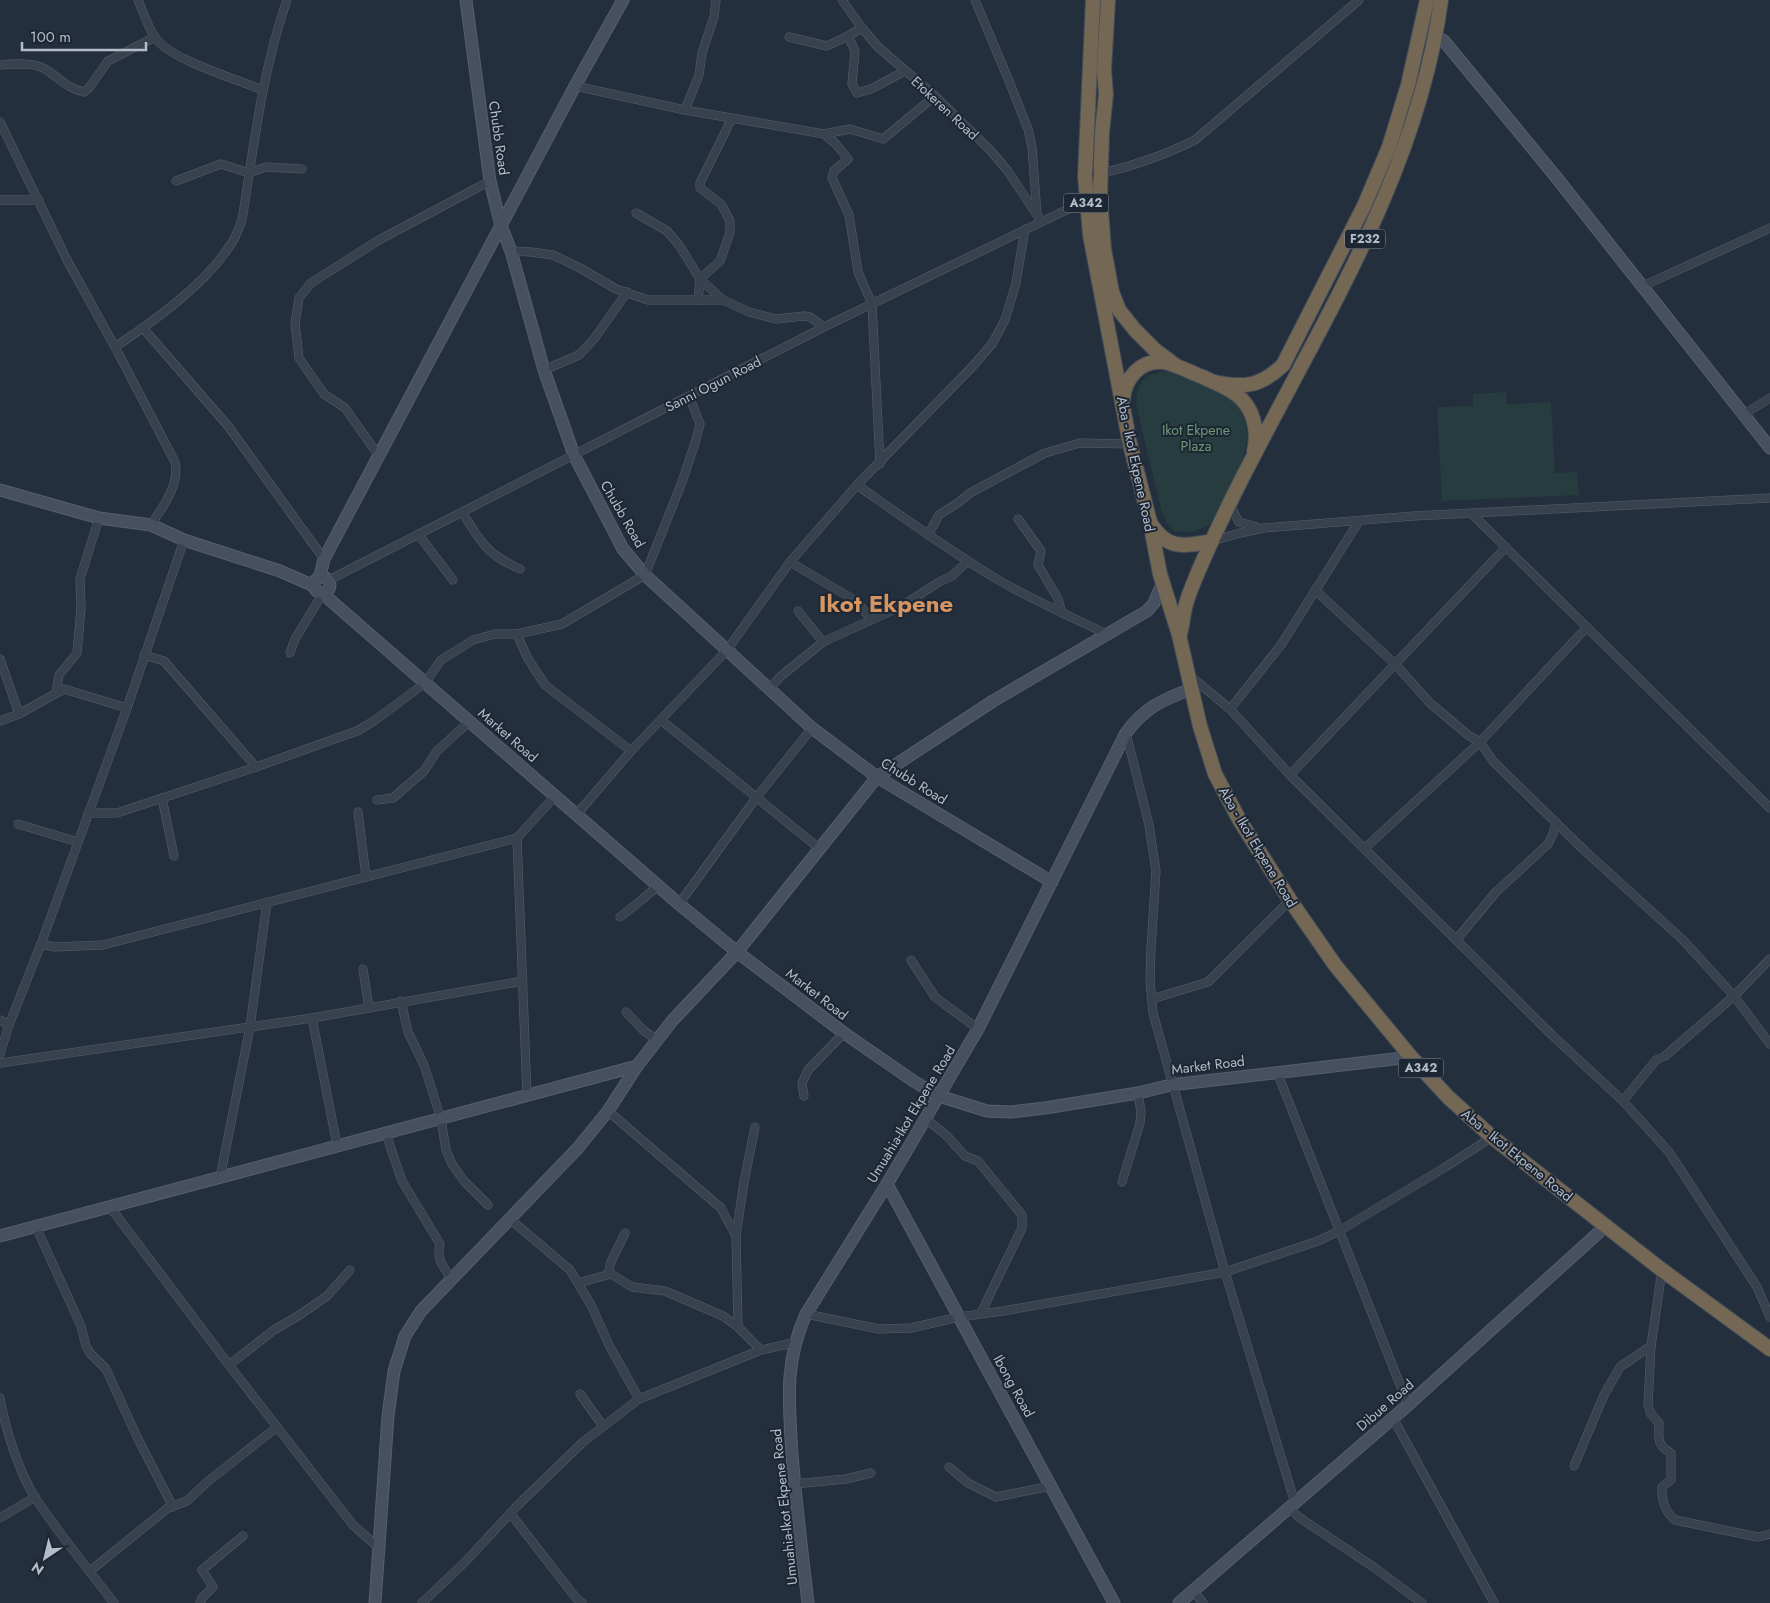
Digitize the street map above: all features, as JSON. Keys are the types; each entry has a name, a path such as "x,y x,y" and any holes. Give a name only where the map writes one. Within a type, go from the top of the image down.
{"highway":[{"name":"Aba - Ikot Ekpene Road","path":"1093,0 1085,176 1086,199 1097,279 1130,444 1150,522 1162,584 1179,635 1200,726 1215,774 1240,821 1290,900 1335,965 1411,1057 1448,1098 1492,1137 1662,1270 1768,1345"},
{"name":"A342","path":"1108,0 1104,70 1106,94 1100,174 1104,249 1112,292 1119,310 1155,350 1175,365"},
{"name":"F232","path":"1123,403 1124,388 1130,377 1138,369 1149,364 1161,362 1175,365 1214,382 1234,386 1255,384 1270,378 1283,365 1364,206 1389,147 1408,85 1427,0"},
{"name":"F232","path":"1179,635 1186,604 1212,541 1349,272 1383,198 1412,127 1426,82 1441,0"},
{"path":"1214,382 1229,390 1244,402 1251,414 1256,429 1256,445 1251,463"},
{"path":"1150,522 1164,540 1174,544 1184,546 1212,541"}],"main road":[{"name":"Chubb Road","path":"466,0 490,181 501,226 544,370 574,455 623,549 645,574 812,728 877,777 1052,882"},
{"path":"321,584 324,559 575,86 623,0"},
{"path":"1435,36 1444,41 1556,176 1770,448"},
{"name":"Market Road","path":"0,490 99,518 151,525 184,540 321,584 330,600 736,952 844,1034 938,1096 987,1111 1011,1112 1138,1093 1171,1085 1411,1057"},
{"path":"376,1603 378,1547 388,1416 394,1370 405,1336 422,1310 577,1149 608,1111 637,1066 672,1021 736,952 877,777 993,701 1147,611 1154,603 1162,584"},
{"name":"Umuahia-Ikot Ekpene Road","path":"808,1603 794,1484 789,1383 790,1366 799,1331 806,1314 887,1184 978,1028 1126,733 1144,711 1191,689"},
{"path":"0,1236 637,1066"},
{"name":"Ibong Road","path":"887,1184 1114,1603"},
{"name":"Dibue Road","path":"1179,1603 1408,1405 1606,1226"}],"street":[{"path":"138,0 155,37 161,44 180,56 262,90"},
{"path":"115,346 143,328 196,284 216,264 231,244 242,220 262,90 276,31 287,0"},
{"path":"685,110 699,75 702,53 714,17 716,0"},
{"name":"Etokeren Road","path":"842,0 878,47 935,96 1000,161 1039,218"},
{"path":"975,0 1010,81 1028,130 1032,147 1039,218"},
{"path":"1085,176 1100,174 1163,154 1195,140 1359,0"},
{"path":"789,37 826,46 862,28"},
{"path":"848,36 855,51 852,84 857,94 871,89 905,71"},
{"path":"0,65 37,66 44,68 70,89 84,92 89,88 108,61 155,37"},
{"path":"575,86 685,110 824,134 850,129 883,139 935,96"},
{"path":"698,300 700,280 720,261 730,233 730,221 721,204 700,188 700,183 732,118"},
{"path":"0,122 68,262 115,346 175,462 177,470 176,480 151,525"},
{"path":"824,134 848,158 834,171 832,178 849,215 858,272 872,304 880,464"},
{"path":"176,181 221,164 249,173 266,167 302,169"},
{"path":"379,456 345,408 324,394 299,358 295,323 299,298 311,284 379,240 490,181"},
{"name":"Sanni Ogun Road","path":"321,584 689,396 1025,229 1039,218 1086,199 1100,197"},
{"path":"0,200 39,200"},
{"path":"636,213 667,231 679,244 700,280 724,300 749,312 776,320 804,316 810,317 824,328"},
{"path":"1643,286 1770,228"},
{"path":"577,814 631,751 727,650 790,562 857,485 880,464 992,344 1005,320 1016,284 1025,229"},
{"path":"510,251 531,252 565,260 616,289 648,300 724,300"},
{"path":"544,370 579,355 594,339 627,292"},
{"path":"143,328 228,426 324,559"},
{"path":"88,813 117,813 256,767 357,730 374,721 425,683 441,660 467,643 484,636 517,634 562,624 645,574 682,482 700,424 689,396"},
{"path":"1743,415 1770,398"},
{"path":"928,535 939,515 970,492 1045,453 1080,443 1130,444"},
{"path":"857,485 928,535 1001,581 1107,634"},
{"path":"1212,541 1264,528 1472,514 1770,498"},
{"path":"1230,504 1239,522 1264,528"},
{"path":"462,512 482,544 501,560 520,569"},
{"path":"1472,514 1770,808"},
{"path":"56,692 59,675 77,652 81,608 80,579 99,518"},
{"path":"1018,519 1041,551 1038,565 1058,599 1062,613"},
{"path":"1230,709 1281,645 1359,521"},
{"path":"418,534 453,580"},
{"path":"0,1054 126,708 184,540"},
{"path":"1290,775 1506,547"},
{"path":"769,689 781,676 823,642 902,606 939,582 952,576 968,561"},
{"path":"790,562 856,601 872,619"},
{"path":"290,652 321,584"},
{"path":"1315,590 1394,664 1430,703 1468,735 1480,742 1493,761 1683,940 1734,996 1770,1044"},
{"path":"798,611 823,642"},
{"path":"1364,849 1480,742 1587,627"},
{"path":"517,634 527,657 545,685 631,751"},
{"path":"144,655 164,661 256,767"},
{"path":"0,659 19,714"},
{"path":"1189,674 1230,709 1290,775 1553,1036 1623,1101 1670,1152 1757,1287 1770,1317"},
{"path":"0,721 19,714 47,700 56,692 64,690 126,708"},
{"path":"661,720 820,849"},
{"path":"377,800 393,798 424,771 438,751 470,721"},
{"path":"679,904 756,798 812,728"},
{"path":"1126,733 1149,824 1156,870 1151,948 1153,1014 1171,1085 1292,1505 1300,1518 1375,1568 1422,1603"},
{"path":"41,944 55,947 103,945 517,838 556,796"},
{"path":"162,798 174,856"},
{"path":"358,812 366,876"},
{"path":"1456,940 1496,892 1548,844 1556,822"},
{"path":"18,824 78,842"},
{"path":"517,838 526,1096"},
{"path":"620,917 658,886"},
{"path":"1152,999 1208,982 1290,900"},
{"path":"220,1178 250,1027 267,902"},
{"path":"1623,1101 1656,1060 1665,1056 1734,996 1770,959"},
{"path":"911,960 935,997 978,1028"},
{"path":"363,969 369,1008"},
{"path":"0,1063 312,1018 523,981"},
{"path":"401,1001 408,1032 424,1064 441,1119 446,1150 452,1164 464,1181 488,1205"},
{"path":"626,1012 643,1030 657,1040"},
{"path":"312,1018 337,1145"},
{"path":"0,1020 9,1025"},
{"path":"804,1096 802,1083 808,1070 844,1034"},
{"path":"1277,1072 1408,1405"},
{"path":"1122,1182 1140,1123 1141,1112 1138,1093"},
{"path":"608,1111 721,1208 736,1236"},
{"path":"925,1118 947,1136 965,1156 978,1162 1022,1215 1022,1228 981,1314"},
{"path":"738,1327 736,1236 755,1126"},
{"path":"386,1134 402,1181 440,1244 438,1252 441,1264 452,1279"},
{"path":"806,1314 880,1329 911,1328 959,1317 1021,1308 1224,1272 1318,1241 1339,1231 1492,1137"},
{"path":"110,1207 352,1525 378,1547"},
{"path":"727,1218 740,1215"},
{"path":"510,1219 570,1270 591,1306 609,1345 639,1399"},
{"path":"36,1227 81,1326 86,1346 90,1353 106,1369 137,1437 173,1507"},
{"path":"626,1233 609,1270 611,1274 632,1287 670,1293 723,1316 738,1327 760,1350"},
{"path":"229,1365 274,1330 327,1296 350,1270"},
{"path":"1662,1270 1651,1346 1648,1405 1651,1414 1659,1423 1658,1442 1671,1453 1671,1480 1662,1487 1664,1505 1670,1516 1675,1520 1758,1537 1770,1534"},
{"path":"578,1283 611,1274"},
{"path":"422,1603 583,1442 639,1399 760,1350 796,1342"},
{"path":"1574,1466 1604,1395 1620,1367 1651,1346"},
{"path":"580,1394 603,1426"},
{"path":"0,1398 3,1416 16,1456 35,1497 114,1603"},
{"path":"1393,1418 1494,1603"},
{"path":"90,1571 168,1508 187,1501 206,1483 277,1427"},
{"path":"949,1467 968,1483 996,1497 1051,1486"},
{"path":"794,1484 846,1479 871,1473"},
{"path":"0,1518 35,1497"},
{"path":"510,1513 576,1598 582,1603"},
{"path":"200,1603 213,1586 202,1570 243,1536"},
{"path":"1193,1591 1203,1603"}],"green space":[{"name":"Ikot Ekpene Plaza","path":"1167,371 1229,397 1241,411 1246,426 1243,457 1215,518 1208,526 1191,532 1174,531 1168,525 1162,513 1136,404 1138,387 1147,375"},
{"path":"1506,392 1507,404 1551,402 1555,473 1577,472 1579,495 1442,501 1437,407 1473,406 1473,394"}],"district":[{"name":"Ikot Ekpene","path":"886,603"}]}
